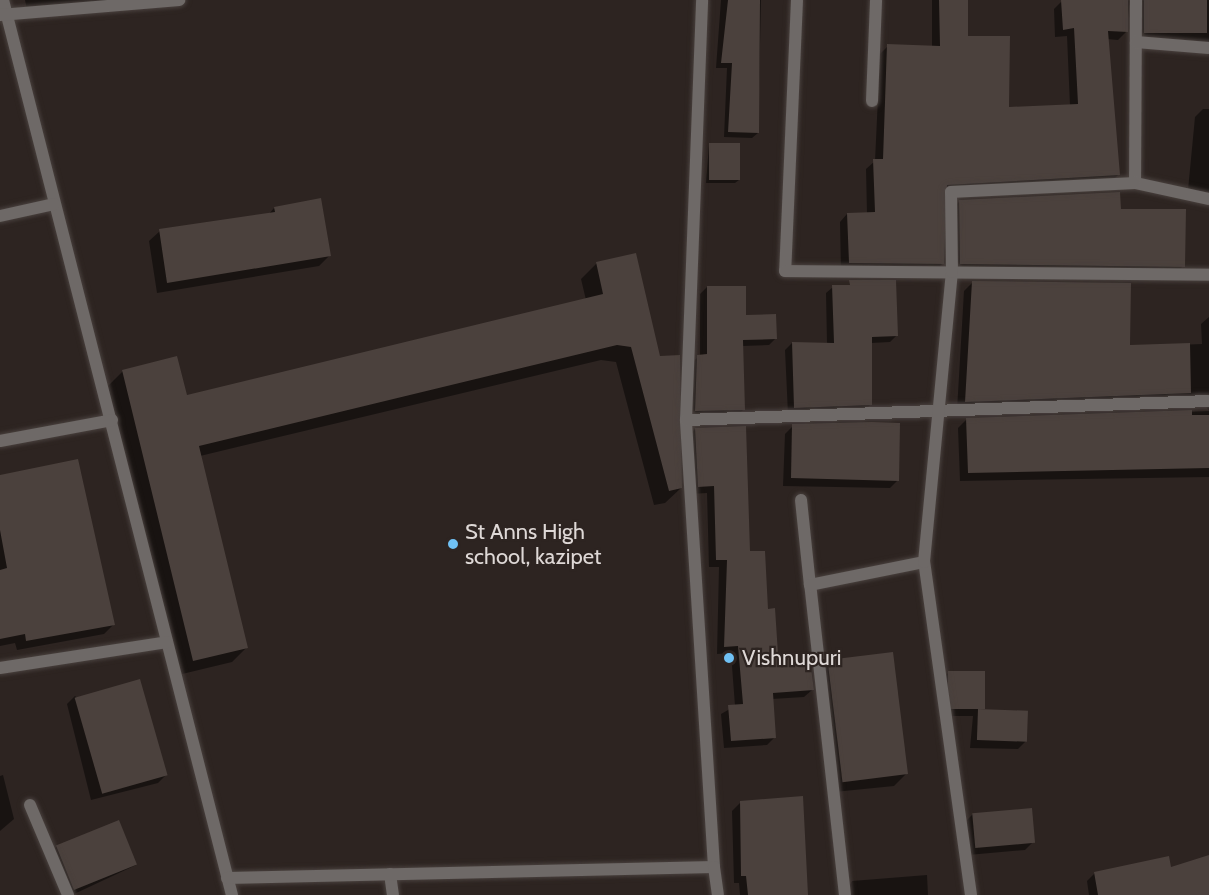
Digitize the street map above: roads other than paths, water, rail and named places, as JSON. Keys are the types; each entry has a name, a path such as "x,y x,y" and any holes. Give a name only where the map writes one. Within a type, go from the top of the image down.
{"street":[{"path":"3,0 3,14 111,420 232,895"},
{"path":"3,14 179,0"},
{"path":"702,0 686,420 714,867 718,895"},
{"path":"797,0 785,271 1209,275"},
{"path":"872,100 876,0"},
{"path":"1135,183 1136,0"},
{"path":"1136,42 1209,48"},
{"path":"971,895 924,562 935,412 952,272 951,192 1135,183 1209,199"},
{"path":"0,216 54,204"},
{"path":"686,420 1209,401"},
{"path":"0,441 111,420"},
{"path":"801,500 845,895"},
{"path":"810,585 924,562"},
{"path":"0,668 167,642"},
{"path":"30,805 68,895"},
{"path":"227,878 714,867"},
{"path":"390,874 393,895"}],"place":[{"name":"St Anns High school, kazipet","path":"453,544"},
{"name":"Vishnupuri","path":"729,658"}]}
